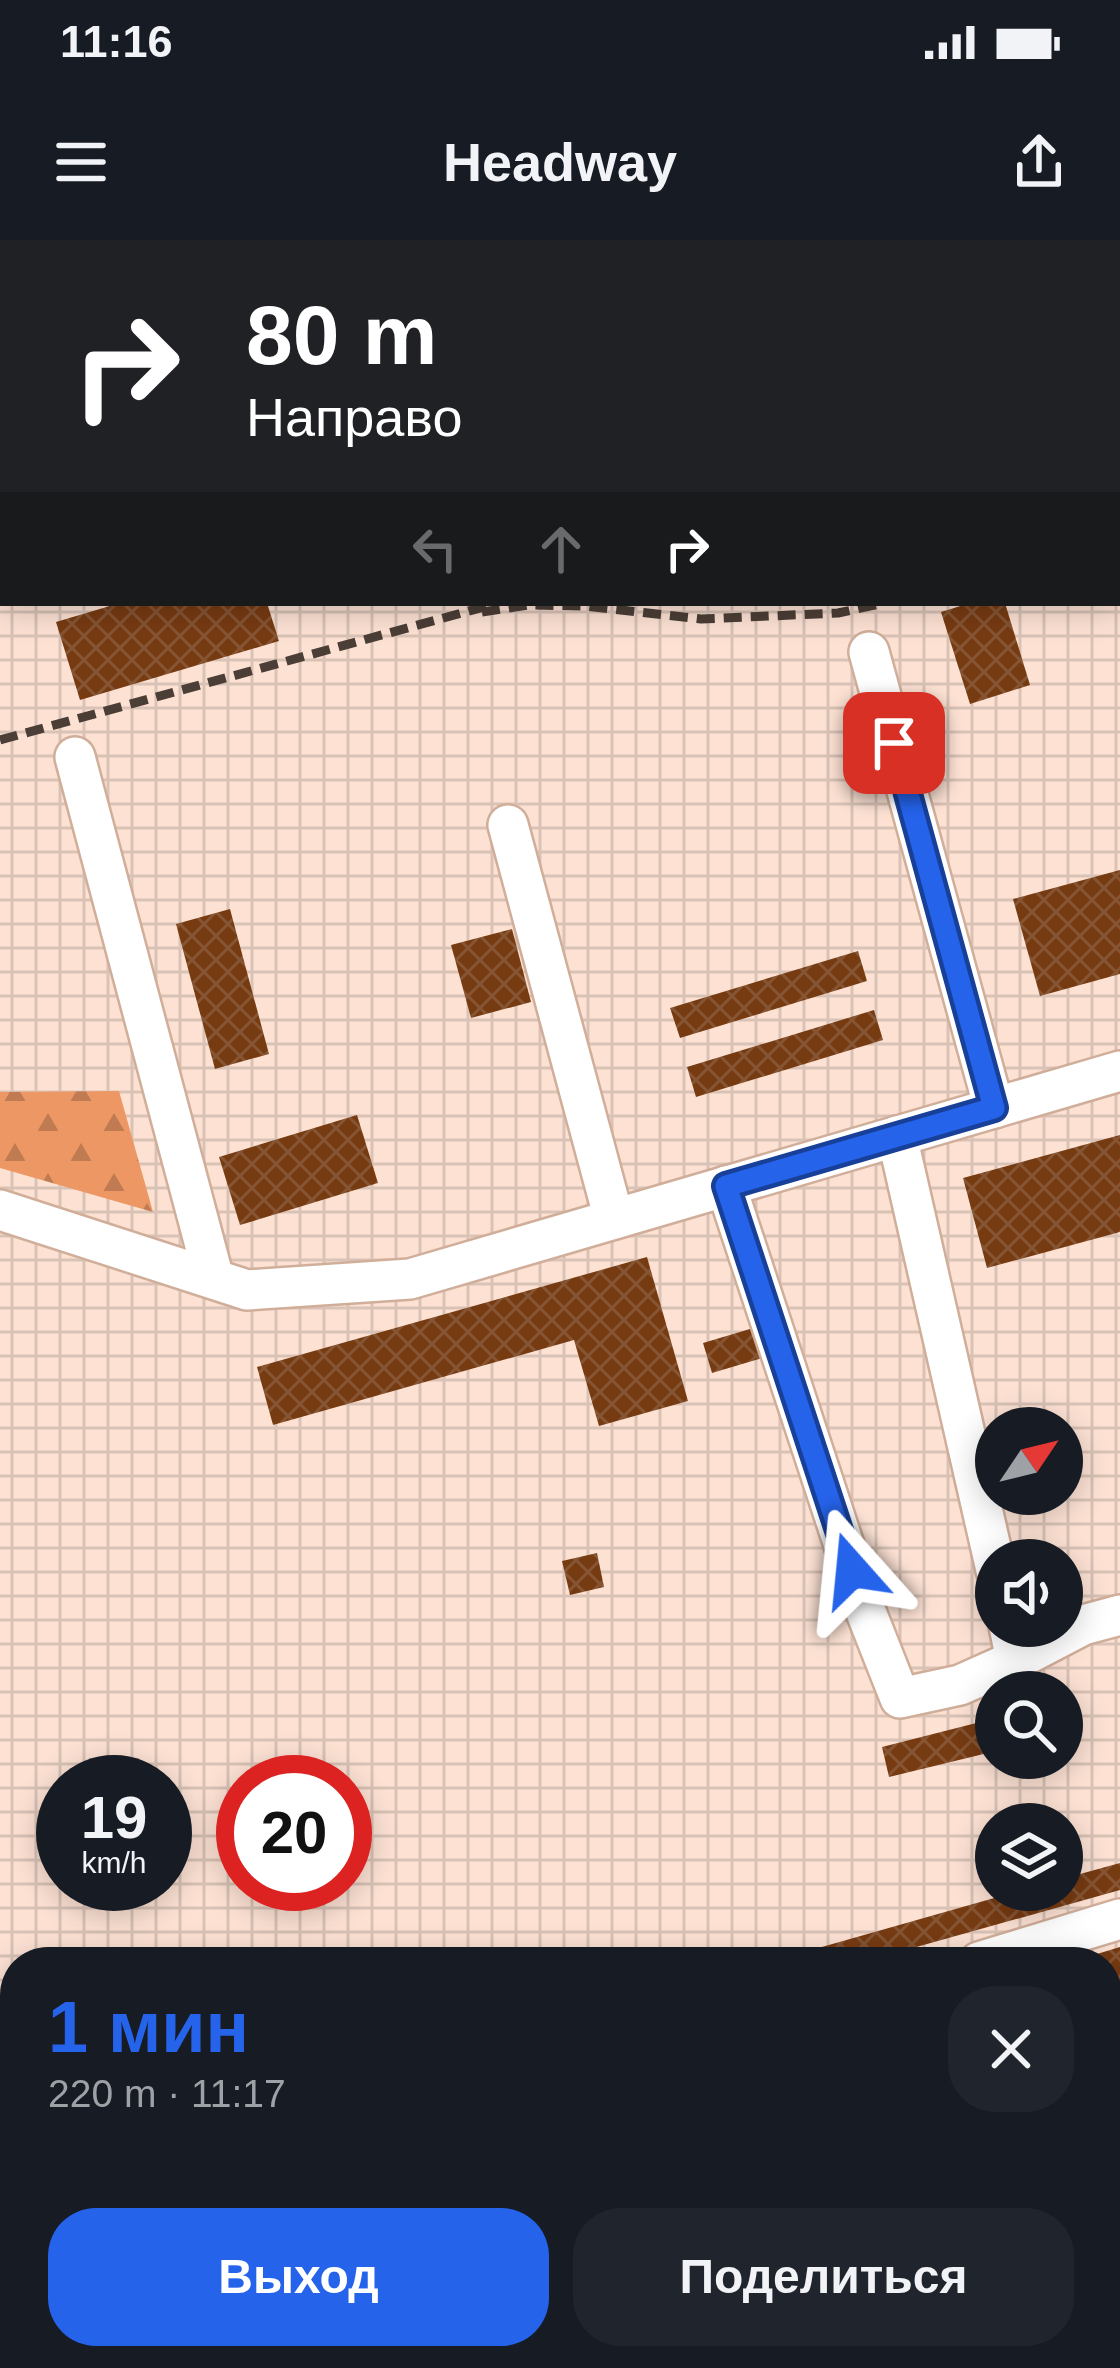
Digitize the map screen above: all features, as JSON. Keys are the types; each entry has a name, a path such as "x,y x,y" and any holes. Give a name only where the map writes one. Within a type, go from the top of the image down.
{"street":[{"path":"869,652 994,1108"},
{"path":"75,757 214,1279"},
{"path":"508,825 614,1219"},
{"path":"0,1210 247,1290 410,1279 1120,1071"},
{"path":"897,1136 989,1539"},
{"path":"726,1186 866,1612 900,1698 960,1684 1008,1647"},
{"path":"1083,1624 1120,1615"},
{"path":"1028,1947 1120,1919"}],"shaded area":[{"path":"0,606 1120,606 1120,1947 0,1947"}],"green space":[{"path":"119,1091 153,1212 0,1168 0,1092"}],"building":[{"path":"110,606 268,606 279,641 80,700 56,622"},
{"path":"960,606 1006,606 1030,685 970,704 941,612"},
{"path":"1120,870 1120,974 1040,996 1013,899"},
{"path":"230,909 269,1054 215,1069 176,924"},
{"path":"512,929 531,1002 471,1018 451,945"},
{"path":"858,951 867,981 680,1038 670,1008"},
{"path":"874,1010 883,1040 696,1097 687,1067"},
{"path":"357,1115 378,1183 240,1225 219,1157"},
{"path":"1120,1135 1120,1232 987,1268 963,1178"},
{"path":"647,1257 688,1401 599,1426 574,1340 273,1425 257,1367"},
{"path":"760,1326 769,1356 712,1373 703,1343"},
{"path":"597,1553 604,1587 570,1595 562,1561"},
{"path":"975,1723 975,1756 889,1777 882,1747"},
{"path":"1120,1863 1120,1890 1083,1900 1083,1873"},
{"path":"975,1903 975,1911 1045,1911 917,1947 822,1947"}],"railway":[{"path":"0,740 487,606"},
{"path":"482,612 522,606"},
{"path":"585,606 701,619 838,613 870,606"}],"route":[{"path":"852,1570 726,1186 994,1108 894,743"}]}
